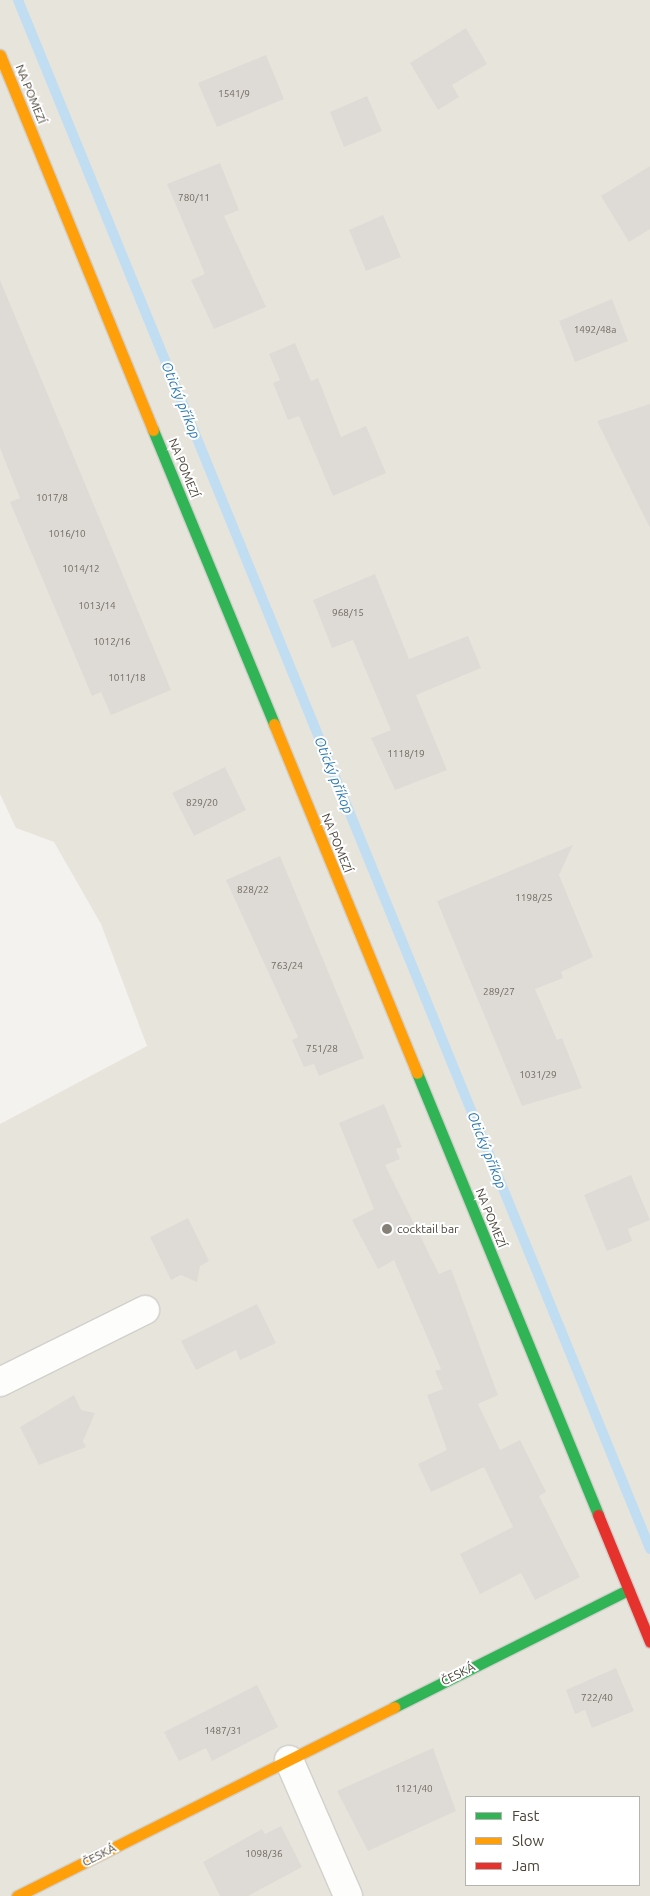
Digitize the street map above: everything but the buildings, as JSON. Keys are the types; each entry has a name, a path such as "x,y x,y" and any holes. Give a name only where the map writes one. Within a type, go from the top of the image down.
{"street":[{"name":"NA POMEZÍ","path":"0,55 650,1642"},
{"path":"0,1382 145,1310"},
{"name":"ČESKÁ","path":"17,1896 628,1590"},
{"path":"289,1760 348,1896"}],"shaded area":[{"path":"0,0 650,0 650,1896 0,1896 0,1124 147,1046 101,924 54,842 16,828 0,794"}],"waterway":[{"name":"Otický příkop","path":"18,0 650,1549"}],"traffic: fast":[{"path":"153,430 274,724"},
{"path":"417,1073 598,1515"},
{"path":"394,1707 628,1590"}],"traffic: slow":[{"path":"0,55 153,430"},
{"path":"274,724 417,1073"},
{"path":"17,1896 394,1707"}],"traffic: jam":[{"path":"598,1515 650,1642"}],"place":[{"name":"cocktail bar","path":"387,1229"}]}
